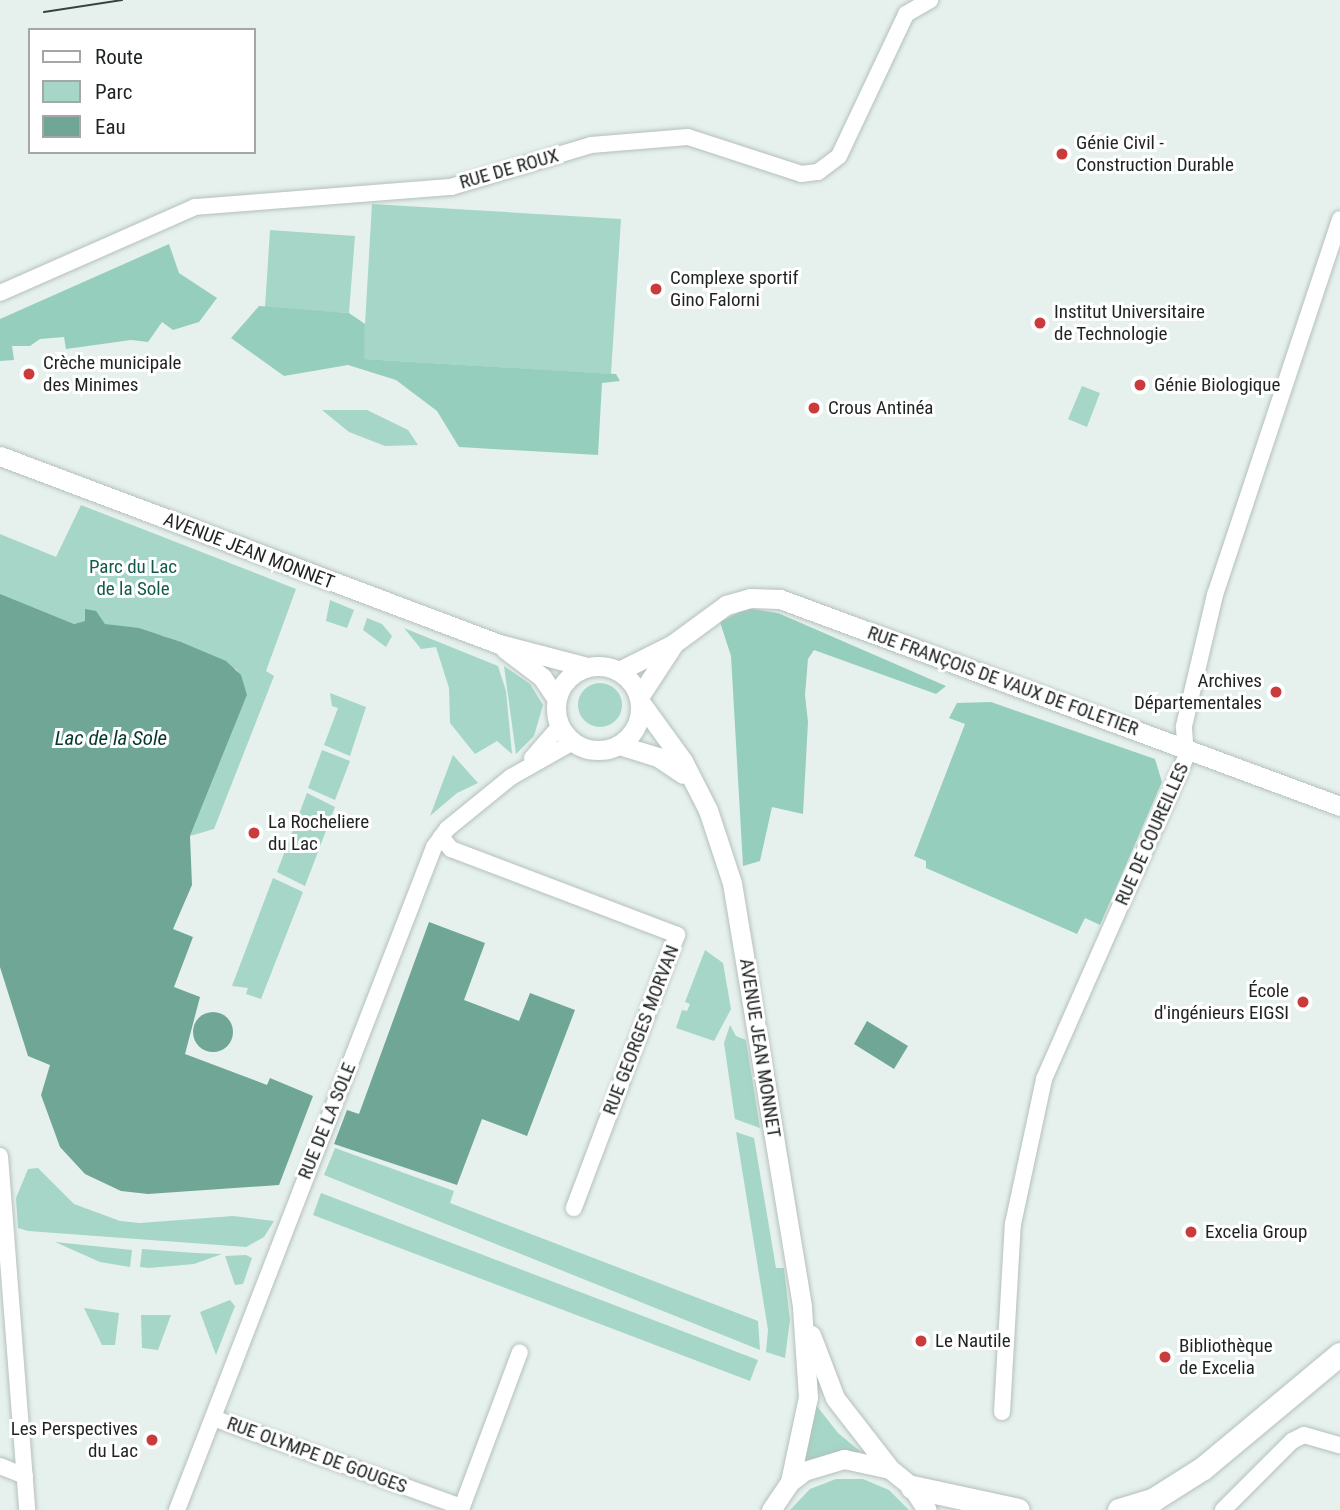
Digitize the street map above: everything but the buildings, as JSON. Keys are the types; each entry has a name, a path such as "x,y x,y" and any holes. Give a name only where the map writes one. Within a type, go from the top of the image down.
{"main road":[{"path":"1119,1510 1154,1499 1203,1468 1340,1354"},
{"path":"912,1487 1010,1508"}],"street":[{"name":"RUE DE ROUX","path":"0,293 195,207 451,187 591,145 688,137 801,174 818,172 839,156 906,14 929,0"},
{"name":"RUE DE COUREILLES","path":"1002,1412 1013,1224 1044,1079 1186,757 1184,726 1215,595 1340,219"},
{"name":"AVENUE JEAN MONNET","path":"0,456 499,644 587,667"},
{"name":"RUE FRANÇOIS DE VAUX DE FOLETIER","path":"673,644 726,605 750,598 780,599 1340,806"},
{"name":"AVENUE JEAN MONNET","path":"499,644 542,677 556,698"},
{"path":"673,644 640,700 636,729 619,745 593,750 573,742 560,726 556,698 569,677 587,667 619,671 673,644"},
{"path":"619,671 640,700"},
{"name":"AVENUE JEAN MONNET","path":"640,700 683,761 700,793 724,852 734,893 802,1307 808,1397 790,1482"},
{"name":"RUE DE LA SOLE","path":"177,1510 441,837 527,765 560,726"},
{"name":"RUE DE LA SOLE","path":"527,765 573,742"},
{"name":"AVENUE JEAN MONNET","path":"619,745 668,762 700,793"},
{"name":"RUE GEORGES MORVAN","path":"441,837 451,849 677,935 574,1208"},
{"path":"0,1156 27,1510"},
{"name":"AVENUE JEAN MONNET","path":"802,1307 825,1380 890,1469"},
{"name":"RUE OLYMPE DE GOUGES","path":"213,1418 462,1507 520,1352"},
{"path":"1223,1510 1292,1441 1304,1435 1340,1445"},
{"path":"769,1508 790,1482 821,1464 844,1459 890,1469 912,1487 927,1510"},
{"path":"0,1466 25,1476"}],"green space":[{"path":"372,204 621,219 611,374 363,359"},
{"path":"270,230 355,236 349,313 265,308"},
{"path":"1082,386 1100,393 1087,427 1068,419"},
{"path":"322,410 367,410 408,430 418,445 385,446 349,432"},
{"name":"Parc du Lac de la Sole","path":"81,505 296,589 266,671 274,676 214,829 190,836 247,695 237,670 164,636 105,624 85,610 85,621 74,624 0,595 0,534 56,557"},
{"path":"330,600 354,610 347,628 326,621"},
{"path":"367,618 382,624 392,636 386,647 363,630"},
{"path":"404,628 498,666 506,691 512,754 497,741 475,754 450,723 449,688 436,647 421,649"},
{"path":"504,666 530,684 543,705 534,736 516,754"},
{"path":"600,683 616,689 622,705 616,721 600,727 584,721 578,705 584,689"},
{"path":"330,693 366,707 350,756 324,745 338,708 332,706"},
{"path":"322,750 350,761 335,800 308,788"},
{"path":"453,755 478,783 457,793 430,816"},
{"path":"307,793 335,807 305,886 277,872"},
{"path":"273,878 303,892 261,999 246,994 248,988 232,986"},
{"path":"705,950 723,963 731,1009 714,1041 676,1028 682,1010 687,1011 690,1004 685,1002"},
{"path":"730,1025 736,1036 746,1040 760,1128 735,1119 724,1043"},
{"path":"736,1132 754,1138 776,1268 784,1268 790,1320 785,1358 766,1352 768,1330"},
{"path":"335,1148 454,1191 450,1203 758,1321 760,1350 324,1175"},
{"path":"38,1168 74,1204 120,1221 140,1223 233,1216 274,1221 264,1237 246,1247 28,1231 18,1228 16,1198 28,1169"},
{"path":"321,1193 758,1360 750,1381 313,1215"},
{"path":"55,1242 132,1250 130,1267 100,1262"},
{"path":"142,1249 222,1254 194,1264 149,1268 140,1267"},
{"path":"246,1255 252,1258 243,1284 235,1285 225,1256"},
{"path":"230,1300 235,1306 216,1355 200,1312"},
{"path":"84,1308 119,1313 115,1345 102,1345"},
{"path":"141,1315 171,1315 158,1350 142,1348"},
{"path":"816,1405 838,1433 861,1452 802,1462"},
{"path":"836,1479 863,1479 889,1490 909,1510 790,1510 810,1489"}],"shaded area":[{"path":"169,244 179,273 217,298 199,322 173,330 162,322 148,342 131,340 66,349 64,337 40,339 30,346 12,346 14,360 0,361 0,319"},
{"path":"259,306 349,313 365,324 364,359 616,374 620,381 602,383 598,455 459,447 437,411 396,380 348,365 284,376 231,338"},
{"path":"747,608 778,613 946,686 936,694 814,650 808,659 805,695 808,722 803,814 772,807 760,861 743,866 731,656 720,622"},
{"path":"991,702 1155,759 1162,782 1100,925 1085,918 1077,934 926,868 926,861 914,856 965,724 949,718 957,703"}],"water":[{"name":"Lac de la Sole","path":"0,594 74,624 85,621 85,609 96,611 105,624 139,628 181,642 226,661 241,675 247,695 190,836 192,885 173,929 193,937 174,987 200,997 185,1054 267,1085 270,1078 313,1096 279,1185 148,1194 121,1191 85,1174 60,1147 41,1095 50,1065 28,1056 0,967"},
{"path":"429,922 485,943 464,1000 519,1021 530,993 575,1010 527,1136 482,1119 457,1185 334,1144 347,1110 359,1114"},
{"path":"213,1012 221,1013 227,1018 232,1024 232,1040 227,1046 221,1051 213,1052 205,1051 199,1046 194,1040 193,1032 194,1024 199,1018 205,1013"},
{"path":"867,1021 908,1046 894,1069 854,1044"}],"tram line":[{"path":"44,12 122,0"}],"place":[{"name":"Génie Civil - Construction Durable","path":"1062,154"},
{"name":"Complexe sportif Gino Falorni","path":"656,289"},
{"name":"Institut Universitaire de Technologie","path":"1040,323"},
{"name":"Crèche municipale des Minimes","path":"29,374"},
{"name":"Génie Biologique","path":"1140,385"},
{"name":"Crous Antinéa","path":"814,408"},
{"name":"Archives Départementales","path":"1276,692"},
{"name":"La Rocheliere du Lac","path":"254,833"},
{"name":"École d'ingénieurs EIGSI","path":"1303,1002"},
{"name":"Excelia Group","path":"1191,1232"},
{"name":"Le Nautile","path":"921,1341"},
{"name":"Bibliothèque de Excelia","path":"1165,1357"},
{"name":"Les Perspectives du Lac","path":"152,1440"}]}
